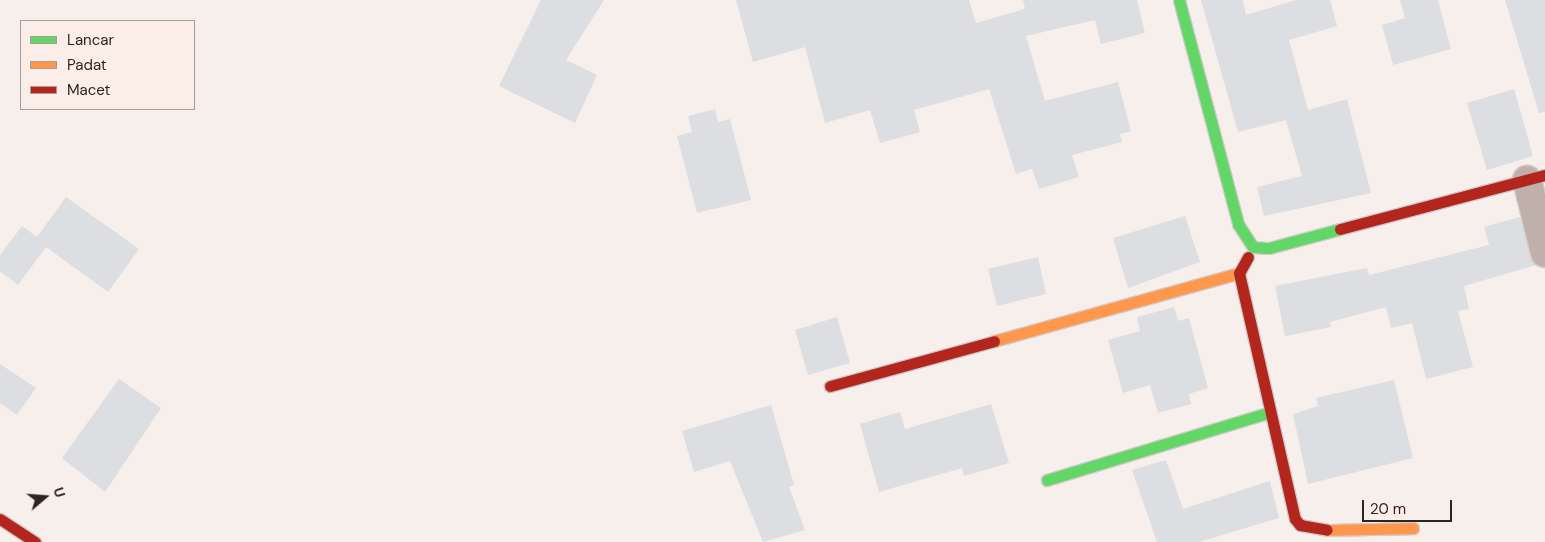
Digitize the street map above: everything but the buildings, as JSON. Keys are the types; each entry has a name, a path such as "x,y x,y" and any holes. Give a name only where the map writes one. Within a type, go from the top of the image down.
{"street":[{"path":"1179,0 1238,224 1253,247"},
{"path":"1253,247 1270,248 1536,177 1545,253"},
{"path":"1253,247 1239,273 1267,413 1291,510 1300,525 1318,530 1413,528"},
{"path":"830,386 1239,273"},
{"path":"1047,480 1267,413"},
{"path":"0,519 35,542"}],"traffic: fast":[{"path":"1179,0 1238,224 1253,247 1269,248 1340,229"},
{"path":"1047,480 1267,413"}],"traffic: slow":[{"path":"994,341 1239,273"},
{"path":"1327,530 1413,528"}],"traffic: jam":[{"path":"1340,229 1545,175"},
{"path":"1248,257 1239,273 1295,519 1300,525 1327,530"},
{"path":"830,386 994,341"},
{"path":"0,519 35,542"}]}
